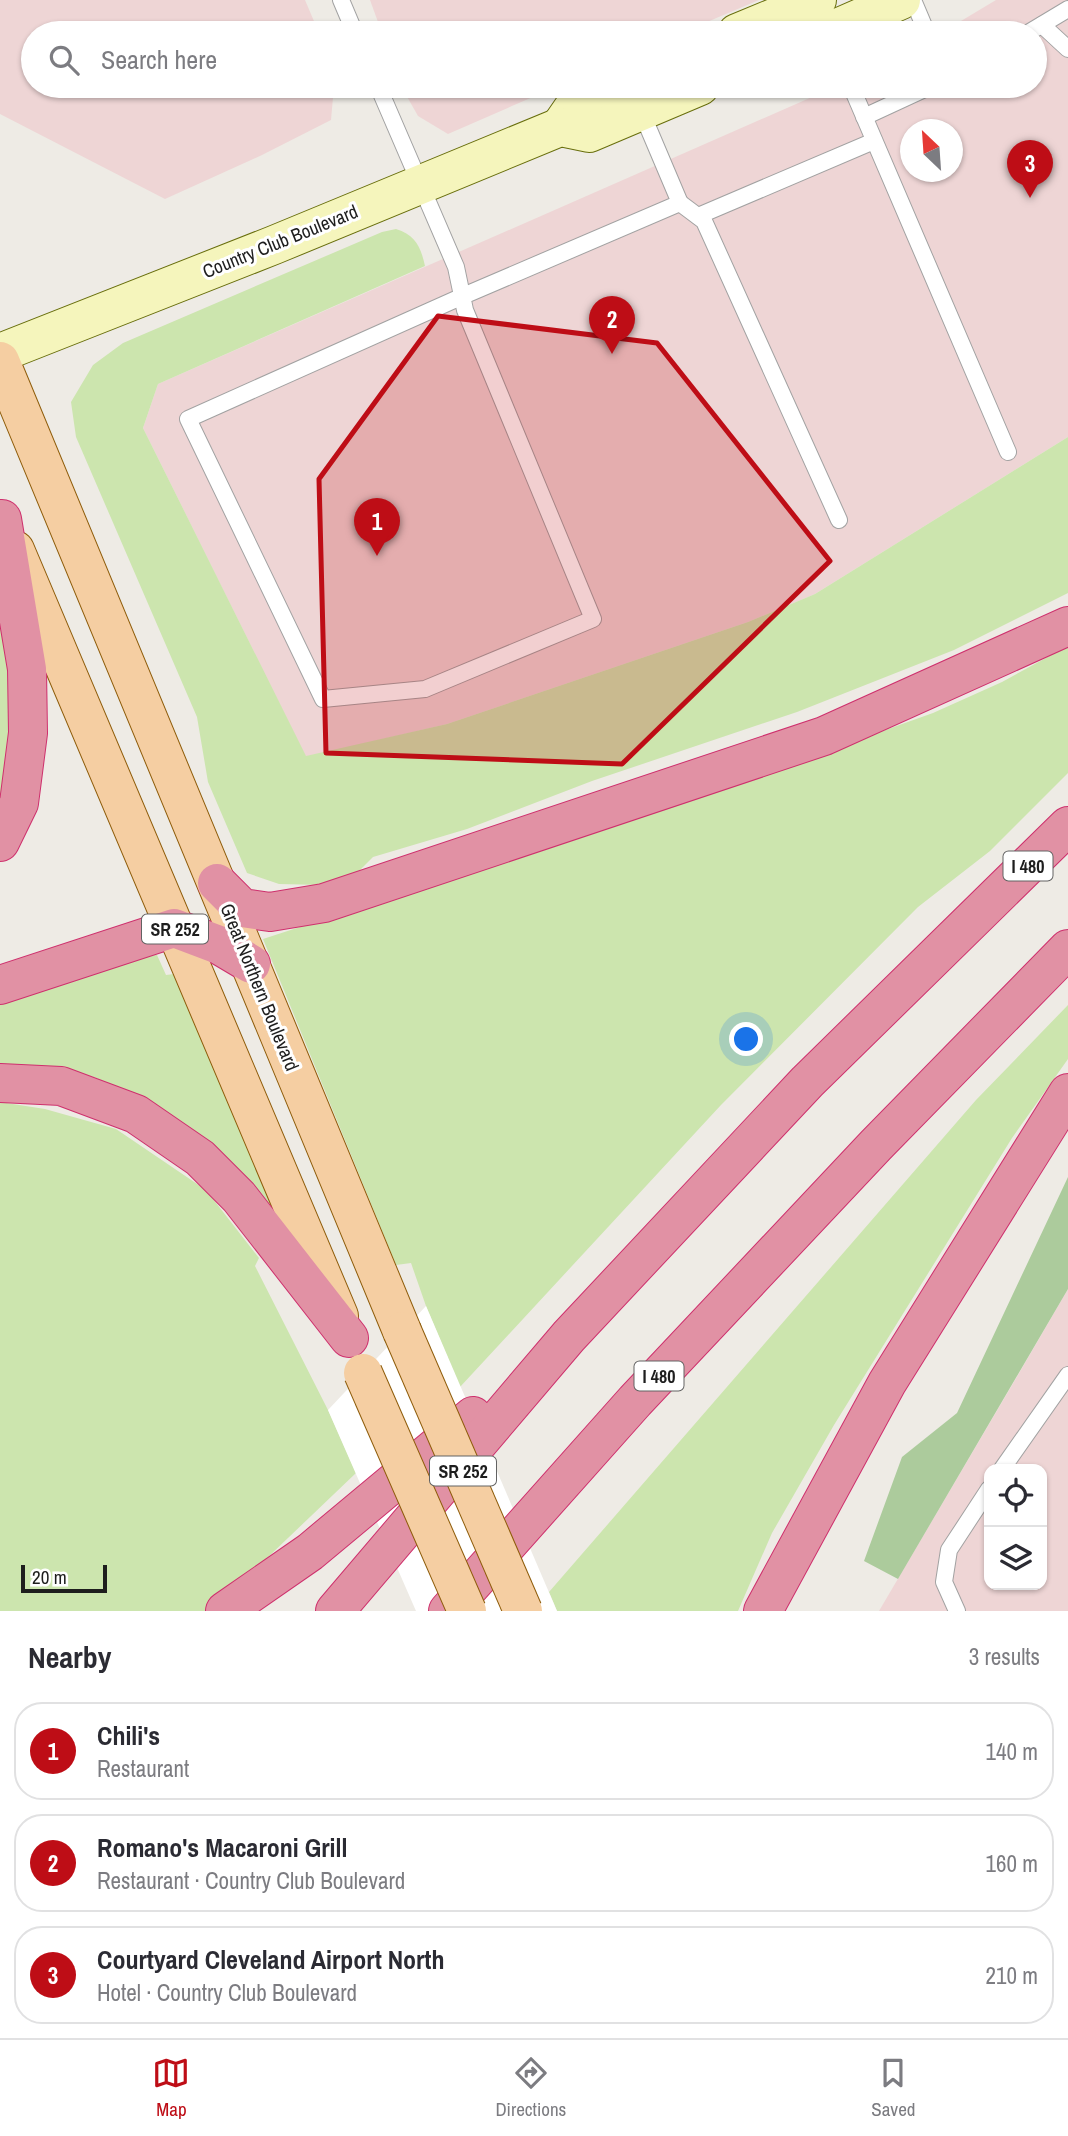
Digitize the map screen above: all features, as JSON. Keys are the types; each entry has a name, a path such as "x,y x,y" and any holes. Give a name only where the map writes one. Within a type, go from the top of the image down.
{"highway":[{"path":"0,842 19,803 28,733 27,669 1,517"},
{"path":"217,883 242,908 270,912 324,903 824,736 1068,626"},
{"name":"I 480","path":"335,1611 569,1336 807,1082 1068,826"},
{"path":"0,985 174,928 219,945 251,964"},
{"name":"I 480","path":"448,1611 654,1381 876,1145 1068,948"},
{"path":"0,1083 61,1086 136,1114 200,1158 239,1197 349,1338"},
{"path":"763,1611 887,1383 1068,1093"},
{"path":"225,1611 310,1552 569,1336"}],"main road":[{"name":"Great Northern Boulevard","path":"0,361 402,1331 523,1611"},
{"name":"SR 252","path":"1,517 363,1373 467,1611"}],"street":[{"path":"837,21 901,0"},
{"path":"560,127 582,98"},
{"name":"Country Club Boulevard","path":"0,353 274,245 560,127 589,133 672,98"}],"lane":[{"path":"341,0 350,21"},
{"path":"914,0 922,21"},
{"path":"1047,22 1068,9"},
{"path":"1047,36 1068,49"},
{"path":"383,98 456,267 463,296 465,310 593,619 425,689 323,699 188,419 463,296 680,203"},
{"path":"856,98 1008,452"},
{"path":"864,117 905,98"},
{"path":"641,111 680,203 704,221 839,520"},
{"path":"698,216 874,141"},
{"path":"1006,1464 1068,1375"},
{"path":"957,1611 944,1582 949,1550 984,1497"}],"highlighted area":[{"path":"438,316 657,343 830,561 622,764 326,753 319,479"}],"shaded area":[{"path":"0,0 305,0 314,21 21,21 21,98 333,98 331,120 165,199 0,114"},
{"path":"370,0 759,0 709,21 378,21"},
{"path":"996,0 1068,0 1068,437 815,594 748,622 447,724 306,757 143,428 158,384 810,98 1047,98 1047,21 961,21"},
{"path":"408,98 530,98 448,134 418,116"},
{"path":"1068,1289 1068,1611 879,1611"}],"green space":[{"path":"396,229 413,239 422,253 425,266 158,384 143,428 306,756 447,724 748,622 815,594 1068,437 1068,593 954,650 797,712 592,781 467,829 373,857 354,876 322,885 279,884 247,873 208,782 197,717 76,437 71,402 93,365 123,343 382,232"},
{"path":"0,618 23,689 0,827"},
{"path":"1068,646 1068,773 990,851 918,907 721,1105 460,1387 411,1263 396,1265 263,939 678,804 933,713 1002,682"},
{"path":"157,955 166,975 174,974 285,1236 150,1103 94,1077 0,1065 0,999 115,959"},
{"path":"1068,1005 1068,1059 1012,1138 834,1425 772,1533 738,1611 557,1611 549,1592 976,1100"},
{"path":"0,1102 45,1109 116,1129 206,1190 259,1258 255,1266 328,1410 356,1473 220,1603 206,1611 0,1611"},
{"path":"1068,1177 1068,1289 898,1579 864,1561 902,1457 957,1413"}],"pier":[{"path":"426,1306 557,1611 416,1611 328,1410"}],"place":[{"name":"Courtyard Cleveland Airport North","path":"1030,198"},
{"name":"Romano's Macaroni Grill","path":"612,354"},
{"name":"Chili's","path":"377,556"}]}
